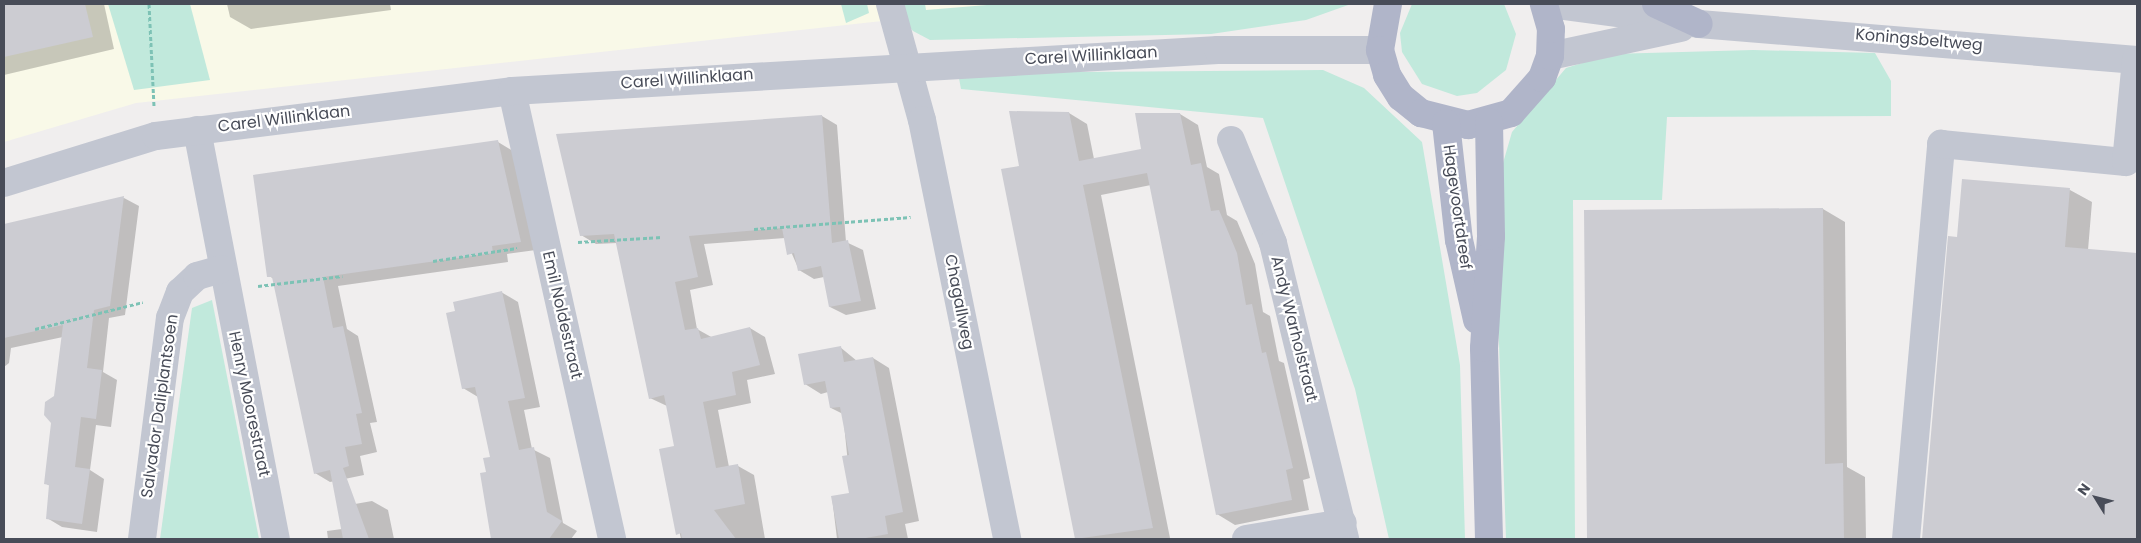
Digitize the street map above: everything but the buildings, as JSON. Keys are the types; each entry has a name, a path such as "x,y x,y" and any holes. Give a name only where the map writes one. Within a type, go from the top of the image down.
{"main road":[{"path":"1388,4 1380,50 1387,75 1401,97 1421,113 1446,123 1489,122 1511,113 1529,97 1550,56 1551,29 1544,4"},
{"path":"1656,4 1700,24"},
{"name":"Hagevoortdreef","path":"1489,122 1491,236 1484,348 1489,539"},
{"name":"Hagevoortdreef","path":"1446,123 1459,240 1484,348"}],"street":[{"name":"Chagallweg","path":"890,4 908,65 941,214 1007,539"},
{"name":"Koningsbeltweg","path":"1550,4 1700,24 2137,60"},
{"name":"Koningsbeltweg","path":"1550,56 1700,24"},
{"name":"Carel Willinklaan","path":"4,183 156,136 512,91 908,65 1218,50 1380,50"},
{"path":"1906,539 1941,144 2126,162 2137,60"},
{"name":"Emil Noldestraat","path":"512,91 612,539"},
{"name":"Henry Moorestraat","path":"197,130 223,280 276,539"},
{"name":"Andy Warholstraat","path":"1231,140 1273,243 1344,531 1246,539"},
{"name":"Salvador Daliplantsoen","path":"142,539 170,318 180,292 197,276 223,280"}],"path":[{"path":"149,4 156,136"},
{"path":"754,229 941,214"},
{"path":"223,280 342,276"},
{"path":"35,329 180,292"}],"shaded area":[{"path":"4,4 1037,4 136,103 4,142"}],"green space":[{"path":"108,4 190,4 210,80 134,90"},
{"path":"841,4 867,4 869,13 846,23"},
{"path":"900,4 925,4 926,10 999,4 1351,4 1306,20 1211,34 930,40 913,31 899,15"},
{"path":"1412,4 1504,4 1516,34 1506,70 1477,93 1457,96 1422,84 1402,52 1400,33"},
{"path":"1753,50 1875,53 1891,81 1891,116 1667,117 1662,200 1573,200 1575,539 1506,539 1498,315 1501,170 1512,132 1566,68 1611,54"},
{"path":"1323,70 1364,88 1422,142 1460,365 1465,539 1389,539 1355,389 1263,118 961,89 958,73"},
{"path":"212,300 259,539 160,539 192,308"}]}
